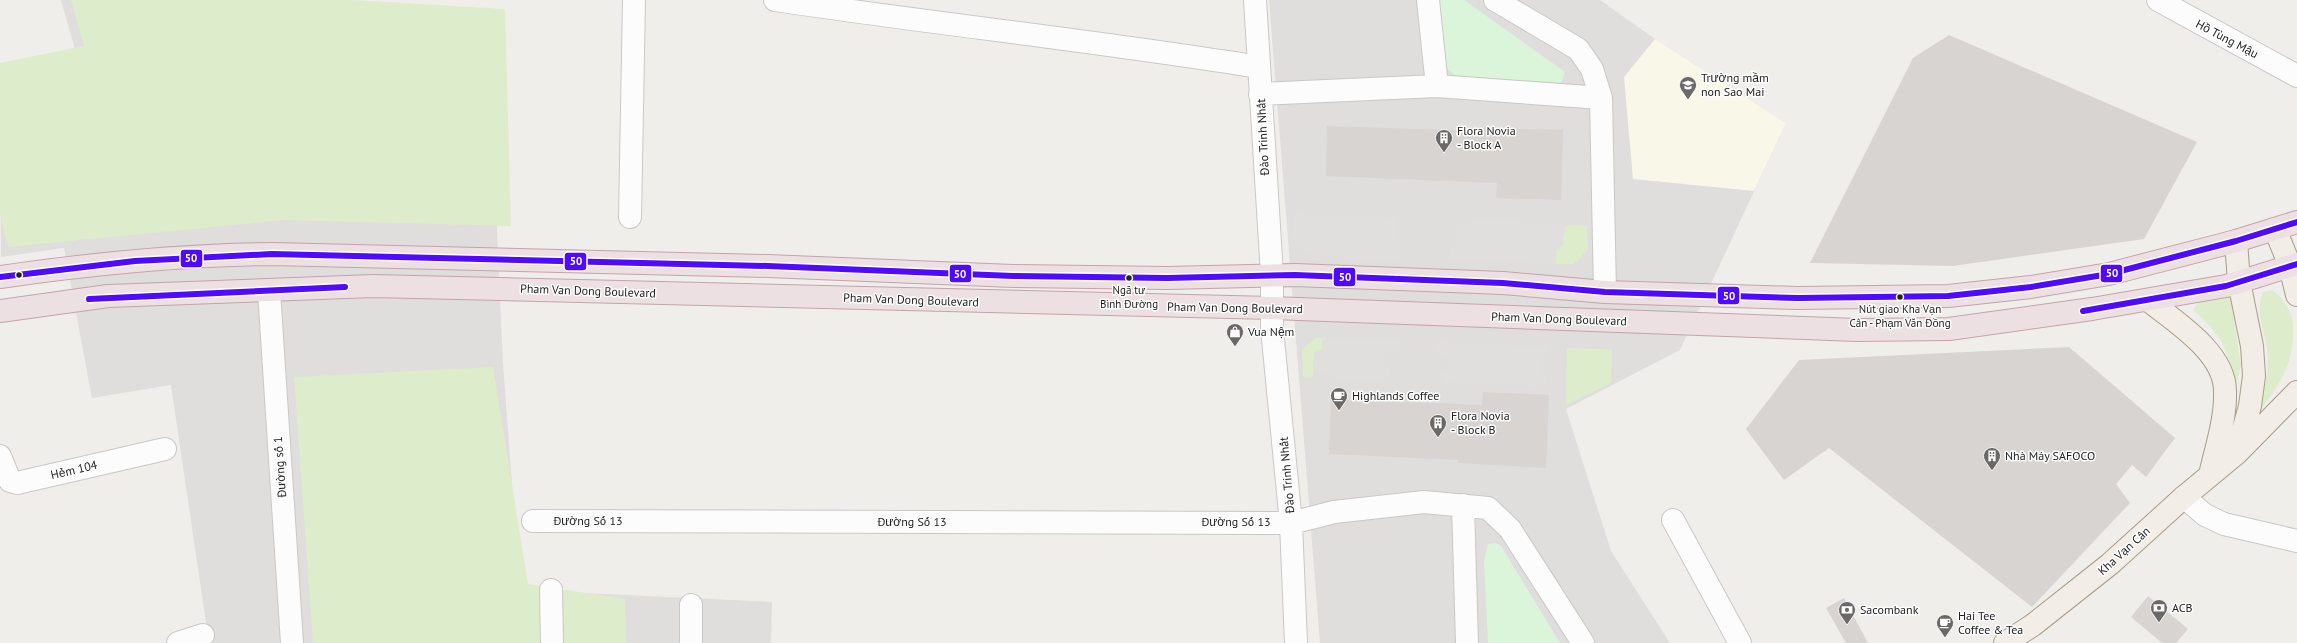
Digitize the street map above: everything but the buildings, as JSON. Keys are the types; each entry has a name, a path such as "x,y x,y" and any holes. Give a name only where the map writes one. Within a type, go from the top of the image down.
{"highway":[{"path":"0,277 81,265 198,255 272,254 768,266 1020,276 1167,278 1272,275 1503,283 1605,292 1798,298 1948,296 2031,287 2109,274 2236,241 2297,222"},
{"name":"Pham Van Dong Boulevard","path":"0,311 108,296 373,286 1272,308 1857,330 1949,328 2149,301 2239,282 2294,265"}],"main road":[{"path":"2276,229 2294,265 2297,294"},
{"path":"2236,241 2239,282 2252,346 2254,376 2250,406 2237,453"},
{"path":"2149,301 2195,337 2219,366 2226,390 2224,409 2210,475"},
{"name":"Kha Vạn Cân","path":"2005,643 2080,589 2184,496 2237,453 2297,392"}],"street":[{"path":"630,217 634,0"},
{"path":"775,0 906,20 1180,53 1259,67"},
{"name":"Đào Trinh Nhất","path":"1255,0 1272,275 1272,308 1291,522 1296,643"},
{"path":"1428,0 1437,86"},
{"path":"1495,0 1578,49 1592,69 1601,98 1605,292"},
{"name":"Hồ Tùng Mậu","path":"2158,0 2297,76"},
{"path":"1260,94 1437,86 1601,98"},
{"name":"Đường số 1","path":"268,290 292,643"},
{"name":"Hẻm 104","path":"0,456 10,481 17,483 165,449"},
{"path":"2184,496 2205,515 2224,524 2297,541"},
{"name":"Đường Số 13","path":"534,521 1291,522 1334,512 1424,502 1463,505 1488,508 1510,529 1583,643"},
{"path":"1463,505 1467,643"},
{"path":"1673,520 1740,643"},
{"path":"552,590 552,643"},
{"path":"691,643 692,605"},
{"path":"178,643 204,635"}],"shaded area":[{"path":"61,0 271,0 487,9 503,364 520,590 772,602 771,643 209,643 171,385 92,398 64,248 1,257 0,73 76,53"},
{"path":"1269,0 1600,0 1655,39 1786,123 1680,350 1566,409 1611,551 1670,643 1320,643"},
{"name":"Trường mầm non Sao Mai","path":"1655,39 1786,123 1754,191 1633,179 1624,77"},
{"path":"1295,214 1395,218 1396,243 1401,244 1401,257 1394,261 1308,255 1292,240"},
{"path":"1473,220 1568,225 1563,231 1563,246 1556,250 1556,264 1450,259 1450,246 1457,246 1455,226 1458,223 1470,224"},
{"path":"1322,338 1401,341 1401,347 1398,352 1385,353 1384,366 1390,366 1390,375 1386,379 1334,378 1326,372 1313,371 1314,353 1322,350"},
{"path":"1435,342 1548,347 1547,355 1541,359 1540,374 1547,377 1547,381 1545,384 1538,386 1447,382 1443,377 1444,371 1448,372 1449,356 1441,355 1437,352"}],"green space":[{"path":"71,0 353,0 505,9 511,226 284,220 8,247 0,214 0,63 84,46"},
{"path":"1437,0 1464,0 1565,72 1561,83 1456,76 1444,66"},
{"path":"1568,225 1587,226 1588,250 1574,264 1556,264 1556,250 1563,240 1565,227"},
{"path":"2272,290 2281,298 2292,317 2292,347 2280,382 2256,415 2264,391 2268,366 2266,341 2260,314 2261,300 2263,292"},
{"path":"2235,295 2234,321 2241,365 2234,394 2228,356 2224,347 2212,329 2193,310 2199,302"},
{"path":"1315,338 1322,338 1322,350 1314,353 1313,377 1303,376 1302,350"},
{"path":"1567,348 1612,349 1611,383 1566,405"},
{"path":"493,367 528,584 625,599 626,643 313,643 294,377"},
{"path":"1496,543 1501,546 1560,643 1488,643 1484,561 1488,544"}],"transit line":[{"name":"50","path":"0,277 135,261 272,254 768,266 1013,276 1167,278 1295,275 1503,283 1605,292 1798,298 1948,296 2031,287 2109,274 2236,241 2297,222"},
{"name":"50","path":"2083,311 2226,286 2297,264"},
{"name":"50","path":"89,299 345,287"}],"place":[{"name":"Trường mầm non Sao Mai","path":"1688,100"},
{"name":"Flora Novia - Block A","path":"1444,153"},
{"name":"Ngã tư Bình Đường","path":"1129,278"},
{"name":"Nút giao Kha Vạn Cân - Phạm Văn Đồng","path":"1900,297"},
{"name":"Vua Nệm","path":"1235,347"},
{"name":"Highlands Coffee","path":"1339,411"},
{"name":"Flora Novia - Block B","path":"1438,438"},
{"name":"Nhà Máy SAFOCO","path":"1992,471"},
{"name":"ACB","path":"2159,623"},
{"name":"Sacombank","path":"1847,625"},
{"name":"Hai Tee Coffee & Tea","path":"1945,638"}]}
